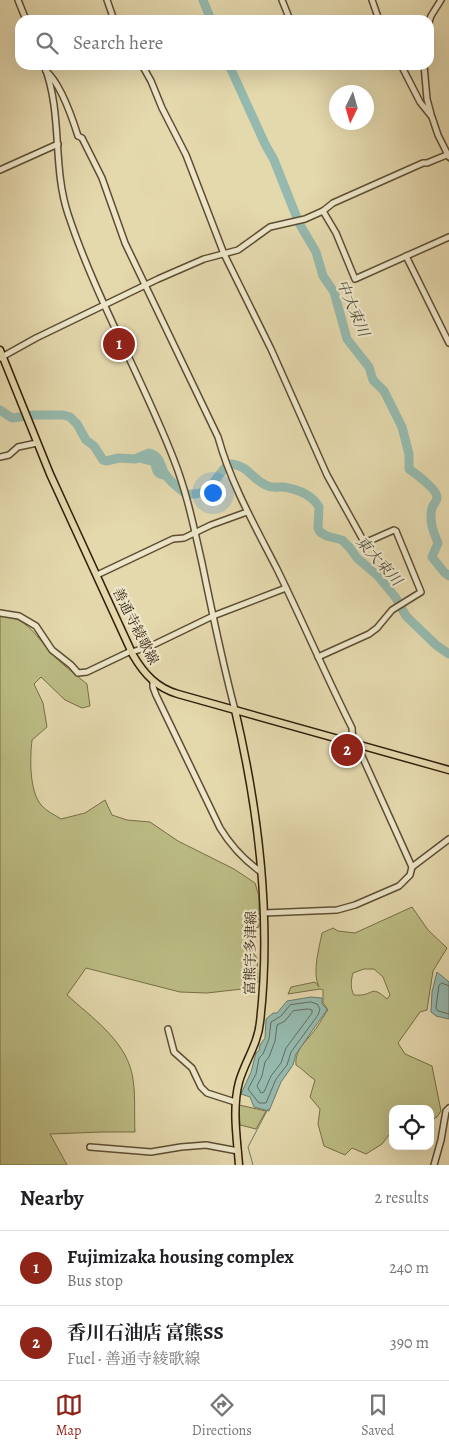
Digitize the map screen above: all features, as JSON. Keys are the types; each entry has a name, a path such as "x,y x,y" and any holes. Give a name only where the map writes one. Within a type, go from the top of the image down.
{"main road":[{"name":"善通寺綾歌線","path":"1,355 37,443 96,575 144,674 165,690 449,770"},
{"name":"富熊宇多津線","path":"235,710 256,813 264,913 265,958 260,1023 254,1047 240,1077 235,1102 238,1165"}],"street":[{"path":"18,0 24,15"},
{"path":"107,0 112,15"},
{"path":"282,0 288,15"},
{"path":"372,0 377,15"},
{"path":"432,15 441,0"},
{"path":"145,70 186,155 224,254 271,349 327,475 363,540 369,541 394,530 396,531 421,592 396,607 369,634 318,657"},
{"path":"403,70 420,102 432,117"},
{"path":"1,355 104,304 204,259 238,250 270,227 323,212 342,199 423,163 447,156 438,135 427,99 424,70"},
{"path":"46,71 52,92 61,181 68,214 104,304 167,444 181,481 235,710"},
{"path":"46,71 52,76 71,115 78,136 82,138 102,178 125,243 218,437 225,464 247,512 286,588 352,728 355,744 412,867"},
{"path":"0,170 58,144"},
{"path":"323,212 336,232 355,279 449,237"},
{"path":"406,256 449,343"},
{"path":"0,456 9,455 18,447 37,443"},
{"path":"96,575 173,539 195,534 211,525 247,512"},
{"path":"0,613 19,616 36,626 52,650 78,673 87,672 160,642 213,616 286,588"},
{"path":"153,681 156,695 220,828 245,861 261,872"},
{"path":"264,913 329,911 355,905 399,886 410,875 412,867 449,839"},
{"path":"168,1029 174,1052 192,1068 201,1087 207,1093 235,1102"},
{"path":"434,1165 446,1111 449,1108"},
{"path":"90,1147 151,1152 181,1147 206,1146 238,1151"}],"green space":[{"path":"0,615 10,617 25,624 58,660 87,684 90,706 82,708 65,700 41,677 34,684 43,703 47,727 32,740 31,747 32,783 41,805 61,819 85,813 105,800 112,815 127,820 150,822 178,841 234,869 255,883 259,896 259,927 248,930 247,944 257,958 258,982 251,988 207,993 180,992 86,968 67,995 106,1030 122,1050 128,1062 134,1088 135,1132 50,1134 67,1165 0,1165"},
{"path":"412,907 428,930 447,948 433,971 427,1010 420,1012 398,1043 405,1054 432,1066 441,1111 434,1119 434,1105 389,1105 389,1135 382,1144 366,1154 352,1148 345,1155 324,1146 318,1124 320,1109 310,1097 315,1080 296,1065 297,1054 328,1010 323,1003 323,990 288,994 291,987 315,982 319,987 316,968 322,933 333,928 338,931 355,933","holes":["364,969 374,969 383,977 390,995 387,999 374,991 354,995 351,984 353,973"]},
{"path":"239,1105 266,1111 256,1129 240,1125"}],"water":[{"path":"437,972 449,982 449,1019 436,1016 431,1012 432,992"},
{"path":"311,997 322,998 322,1004 327,1009 326,1011 296,1054 293,1065 281,1082 269,1111 254,1107 250,1097 241,1094 251,1072 256,1053 259,1051 260,1045 265,1038 266,1019 273,1013 277,1013 287,1001"}],"waterway":[{"name":"中大束川","path":"203,0 209,15"},
{"name":"中大束川","path":"231,70 274,160 299,223 316,252 323,276 334,292 347,339 369,367 373,380 384,391 402,427 409,454 409,469 436,493 437,499 432,508 431,522 438,543 432,557 449,576"},
{"path":"447,158 449,162"},
{"name":"東大束川","path":"0,410 12,418 33,415 63,415 70,417 77,424 86,440 94,446 103,460 106,461 119,458 135,459 149,453 153,454 158,459 167,477 186,494 196,494 203,491 214,482 227,466 232,464 243,468 263,484 304,493 319,507 318,528 320,532 342,540 357,558 377,575 396,598 406,616 436,645 449,654"},
{"path":"139,458 155,462 158,473 166,475"},
{"path":"253,1165 248,1147 268,1109"}],"place":[{"name":"Fujimizaka housing complex","path":"119,344"},
{"name":"香川石油店 富熊SS","path":"347,750"}]}
